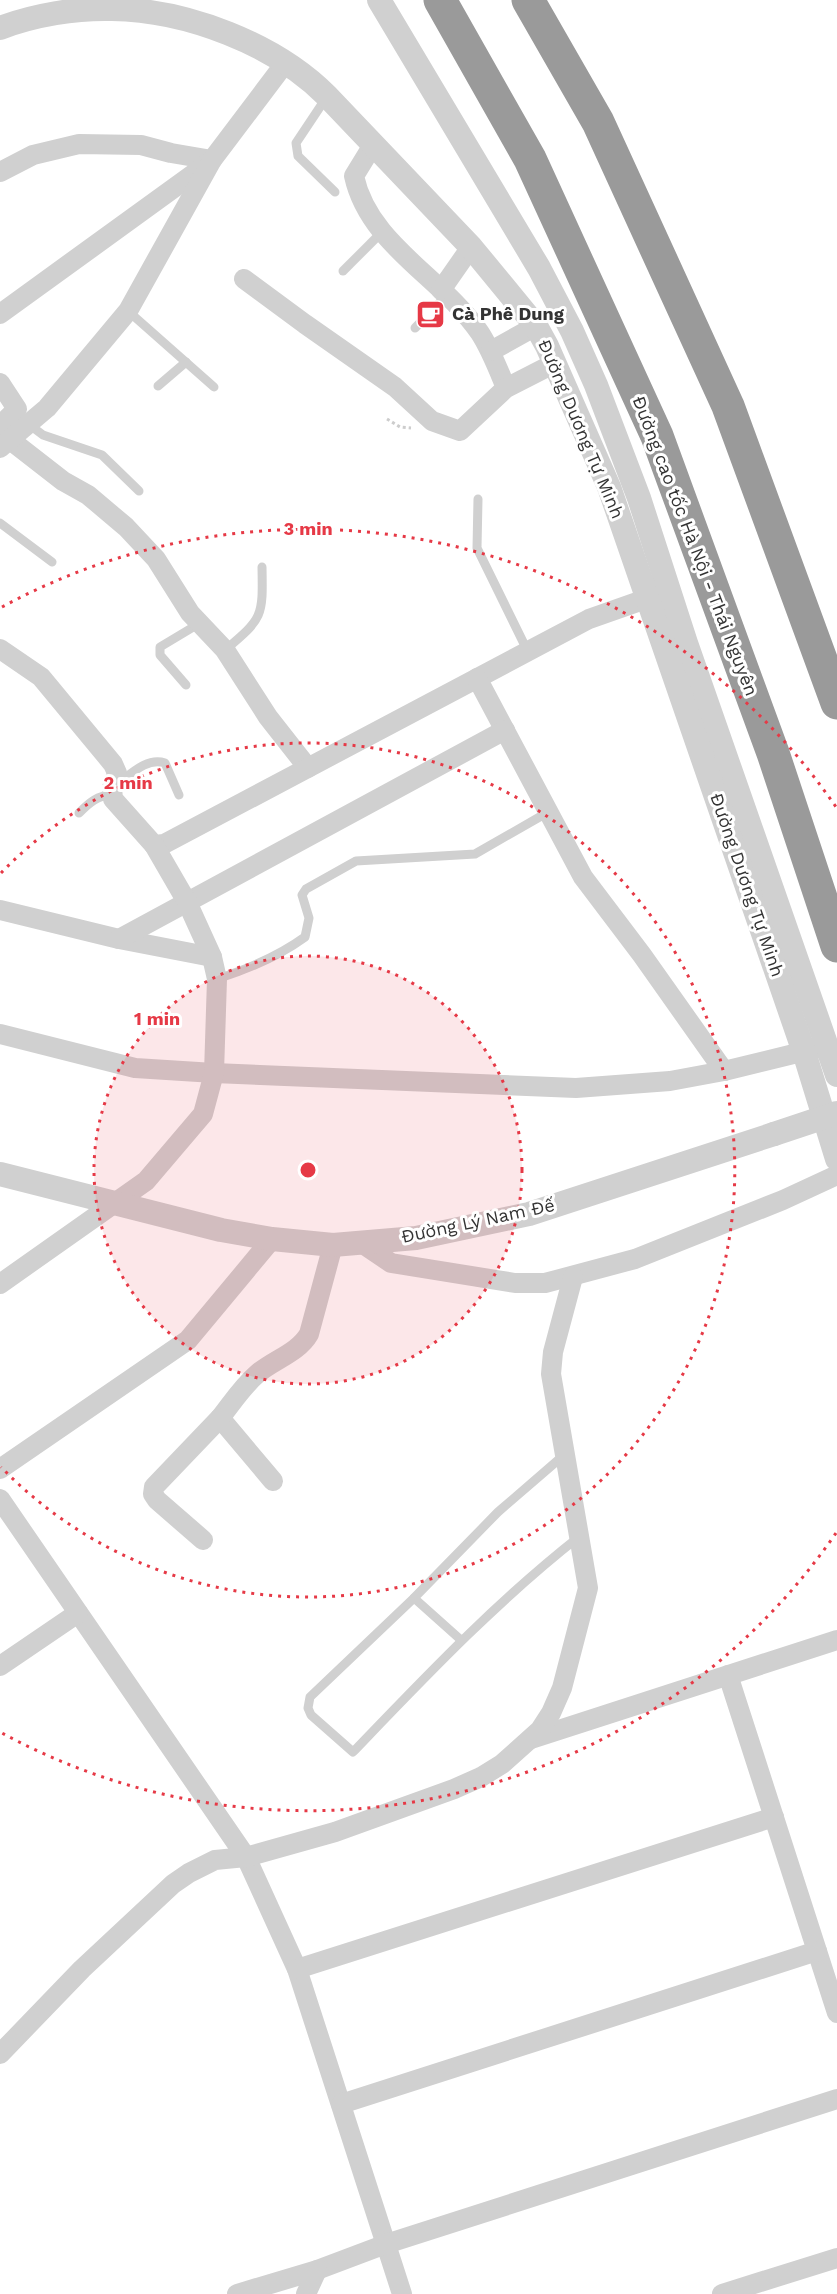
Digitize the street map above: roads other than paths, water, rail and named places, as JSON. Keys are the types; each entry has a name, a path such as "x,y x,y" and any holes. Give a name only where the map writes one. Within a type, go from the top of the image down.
{"highway":[{"name":"Đường cao tốc Hà Nội - Thái Nguyên","path":"440,0 530,159 657,436 773,753 837,946"},
{"path":"528,0 598,122"},
{"path":"542,0 728,406 837,703"}],"street":[{"name":"Đường Dương Tự Minh","path":"378,0 539,268 572,331 596,385 639,498 658,594"},
{"name":"Đường Dương Tự Minh","path":"0,28 63,12 112,9 154,13 213,27 286,62 310,79 471,247 536,326 555,363 658,594 815,1049 837,1159"},
{"path":"286,62 212,160 128,311 56,398 22,416 3,437 63,481 88,495 126,527 156,559 190,613 225,650 268,717 308,768"},
{"path":"0,172 33,155 79,144 141,145 212,160"},
{"path":"373,145 354,176 358,194 375,225 444,293 479,332 506,388"},
{"path":"0,314 212,160"},
{"path":"444,293 471,247"},
{"path":"244,279 395,387 432,421 460,431 506,388 555,363"},
{"path":"490,351 536,326"},
{"path":"0,383 22,416"},
{"path":"154,845 164,844 597,616 658,594"},
{"path":"0,649 41,677 113,764 117,773 112,791 113,799 154,845 187,902 212,957 217,979 214,1073 203,1114 146,1181 0,1284"},
{"path":"477,678 584,877 724,1071"},
{"path":"120,939 505,730"},
{"path":"0,910 120,939 212,957"},
{"path":"0,1034 135,1068 576,1088 670,1081 724,1071 815,1049"},
{"name":"Đường Dương Tự Minh","path":"815,1049 837,1075"},
{"name":"Đường Lý Nam Đế","path":"0,1174 221,1230 272,1239 333,1245 416,1238 529,1214 837,1113"},
{"path":"360,1242 391,1263 408,1267 529,1284 545,1283 635,1259 783,1200 837,1175"},
{"path":"0,1469 188,1340 272,1239"},
{"path":"203,1540 157,1500 153,1494 154,1487 220,1418 231,1402 257,1375 303,1345 309,1334 333,1245"},
{"path":"0,2054 82,1969 173,1884 189,1873 215,1860 246,1857 335,1832 454,1789 481,1777 502,1764 540,1730 551,1713 562,1688 587,1597 586,1568 551,1374 553,1352 573,1277"},
{"path":"220,1418 273,1480"},
{"path":"0,1499 246,1857 297,1969 402,2294"},
{"path":"0,1666 78,1613"},
{"path":"530,1740 837,1640"},
{"path":"728,1676 837,2013"},
{"path":"297,1969 774,1817"},
{"path":"341,2104 817,1951"},
{"path":"237,2294 317,2270 386,2244 837,2099"},
{"path":"722,2294 837,2258"},
{"path":"306,2294 317,2270"}],"lane":[{"path":"327,96 296,144 298,156 335,192"},
{"path":"343,271 382,232"},
{"path":"415,328 444,293"},
{"path":"128,311 213,387"},
{"path":"158,386 186,362"},
{"path":"22,416 43,435 102,455 139,491"},
{"path":"478,499 477,548 528,652"},
{"path":"0,537 4,526 52,562"},
{"path":"225,650 253,626 260,614 263,596 262,567"},
{"path":"186,685 160,656 160,646 200,623"},
{"path":"80,813 90,801 112,791 148,762 157,760 165,763 179,795"},
{"path":"217,979 245,970 292,947 306,937 309,918 302,895 306,889 356,861 475,854 550,811"},
{"path":"565,1454 498,1512 414,1598 310,1697 308,1708 311,1715 353,1752 461,1640 537,1570 580,1536"},
{"path":"414,1598 461,1640"}],"place":[{"name":"Cà Phê Dung","path":"431,314"}]}
